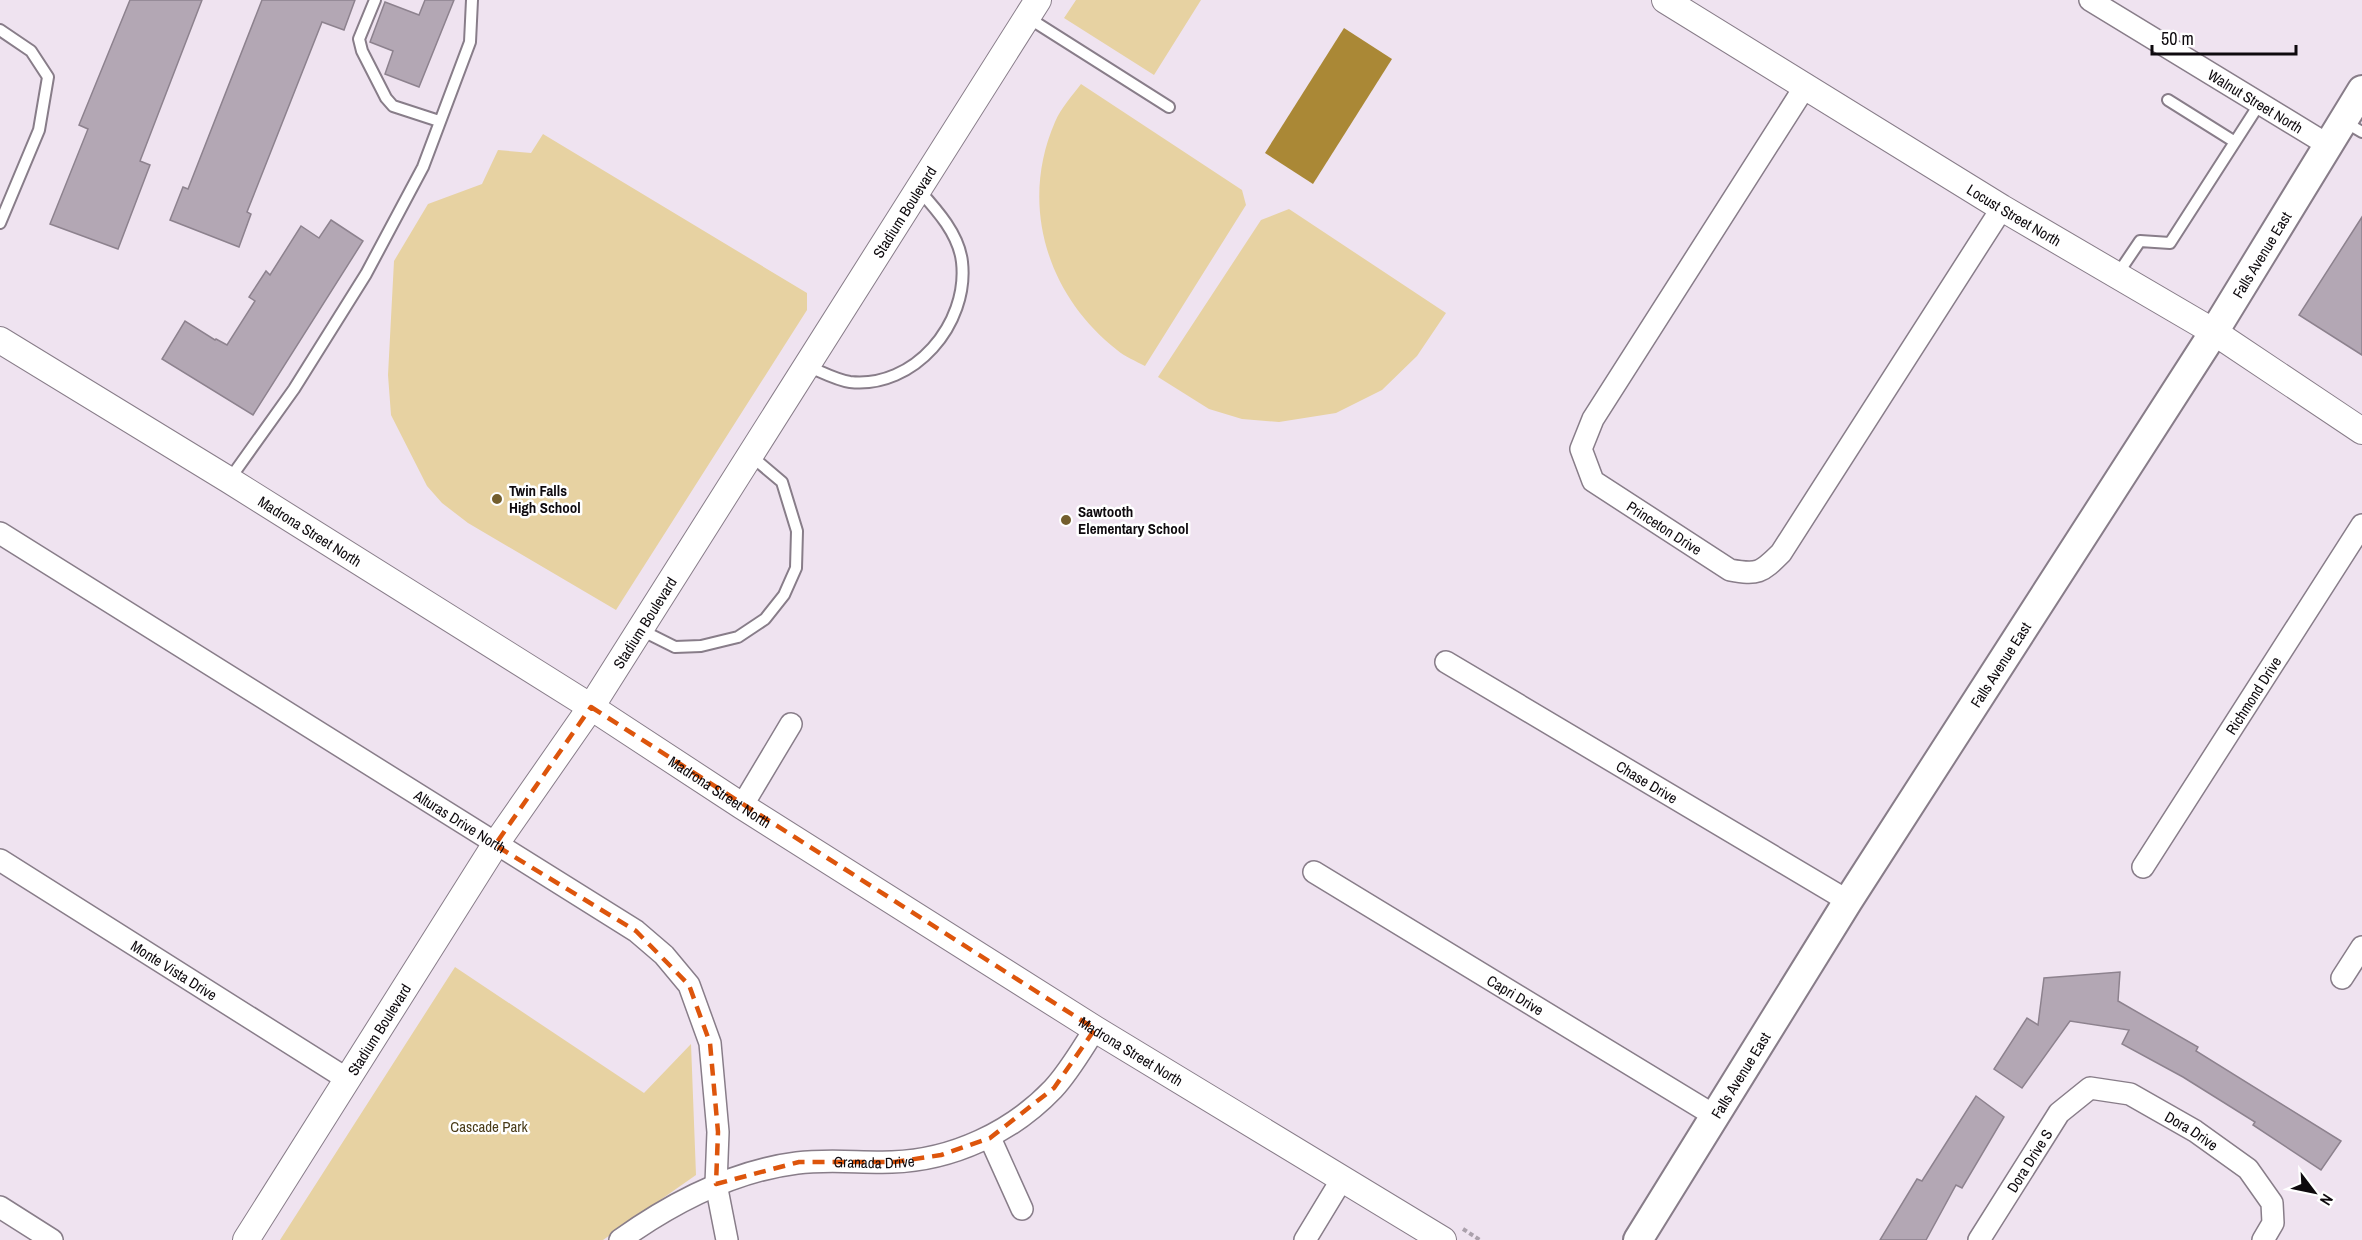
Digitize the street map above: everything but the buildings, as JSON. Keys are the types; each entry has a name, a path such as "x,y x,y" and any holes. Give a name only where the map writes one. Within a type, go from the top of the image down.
{"main road":[{"name":"Falls Avenue East","path":"1638,1240 1848,901 2214,332 2328,145 2357,110"}],"street":[{"name":"Locust Street North","path":"1665,0 2002,208 2214,332 2362,431"},
{"name":"Walnut Street North","path":"2090,0 2328,145"},
{"name":"Stadium Boulevard","path":"246,1240 495,845 591,707 1032,8"},
{"name":"Princeton Drive","path":"1806,85 1593,420 1581,449 1593,481 1730,570 1751,573 1766,568 1780,553 2002,208"},
{"name":"Madrona Street North","path":"0,340 229,480 591,707 742,806 1095,1029 1443,1240"},
{"name":"Richmond Drive","path":"2143,867 2362,525"},
{"name":"Alturas Drive North","path":"0,533 495,845 636,931 664,955 689,986 710,1043 718,1132 716,1184 727,1240"},
{"name":"Chase Drive","path":"1446,662 1848,901"},
{"path":"742,806 791,724"},
{"name":"Monte Vista Drive","path":"0,860 347,1078"},
{"name":"Capri Drive","path":"1314,872 1715,1116"},
{"path":"2342,978 2362,947"},
{"name":"Granada Drive","path":"620,1240 716,1184 768,1168 799,1162 895,1162 929,1157 990,1138 1023,1116 1054,1088 1095,1029"},
{"name":"Dora Drive","path":"2090,1088 2130,1094 2195,1131 2248,1169 2272,1203 2273,1223 2263,1240"},
{"name":"Dora Drive S","path":"1979,1240 2059,1113 2090,1088"},
{"path":"990,1138 1022,1209"},
{"path":"1305,1240 1342,1179"},
{"path":"0,1207 52,1240"}],"lane":[{"path":"375,0 359,39 362,51 386,98 393,106 439,121"},
{"path":"229,480 294,389 366,274 423,167 470,42 471,0"},
{"path":"1032,8 1169,107"},
{"path":"0,30 31,51 48,77 39,130 0,223"},
{"path":"2168,100 2235,142"},
{"path":"2117,275 2140,241 2170,243 2260,103"},
{"path":"807,366 848,382 879,381 918,363 947,332 960,302 962,261 946,220 918,189"},
{"path":"640,630 675,647 710,644 738,637 765,619 784,595 796,568 797,531 782,482 750,455"}],"highlighted area":[{"path":"591,707 1095,1029 1054,1088 990,1138 941,1155 895,1162 799,1162 716,1184 718,1132 710,1043 689,985 636,931 495,845"}],"green space":[{"path":"1076,0 1201,0 1154,75 1064,18"},
{"path":"1081,84 1242,190 1246,205 1145,366 1120,352 1093,328 1073,303 1057,276 1046,246 1040,216 1040,185 1044,153 1057,117"},
{"path":"543,134 807,293 807,310 616,610 468,523 442,503 427,486 391,415 388,375 394,261 428,204 482,184 498,150 531,153"},
{"path":"1289,209 1446,313 1417,356 1382,390 1336,413 1279,422 1242,419 1209,409 1158,377 1261,220"},
{"name":"Cascade Park","path":"455,967 644,1093 691,1044 696,1175 603,1240 280,1240"}],"shaded area":[{"path":"1344,28 1392,59 1313,184 1265,153"}],"place":[{"name":"Twin Falls High School","path":"497,499"},
{"name":"Sawtooth Elementary School","path":"1066,520"}]}
